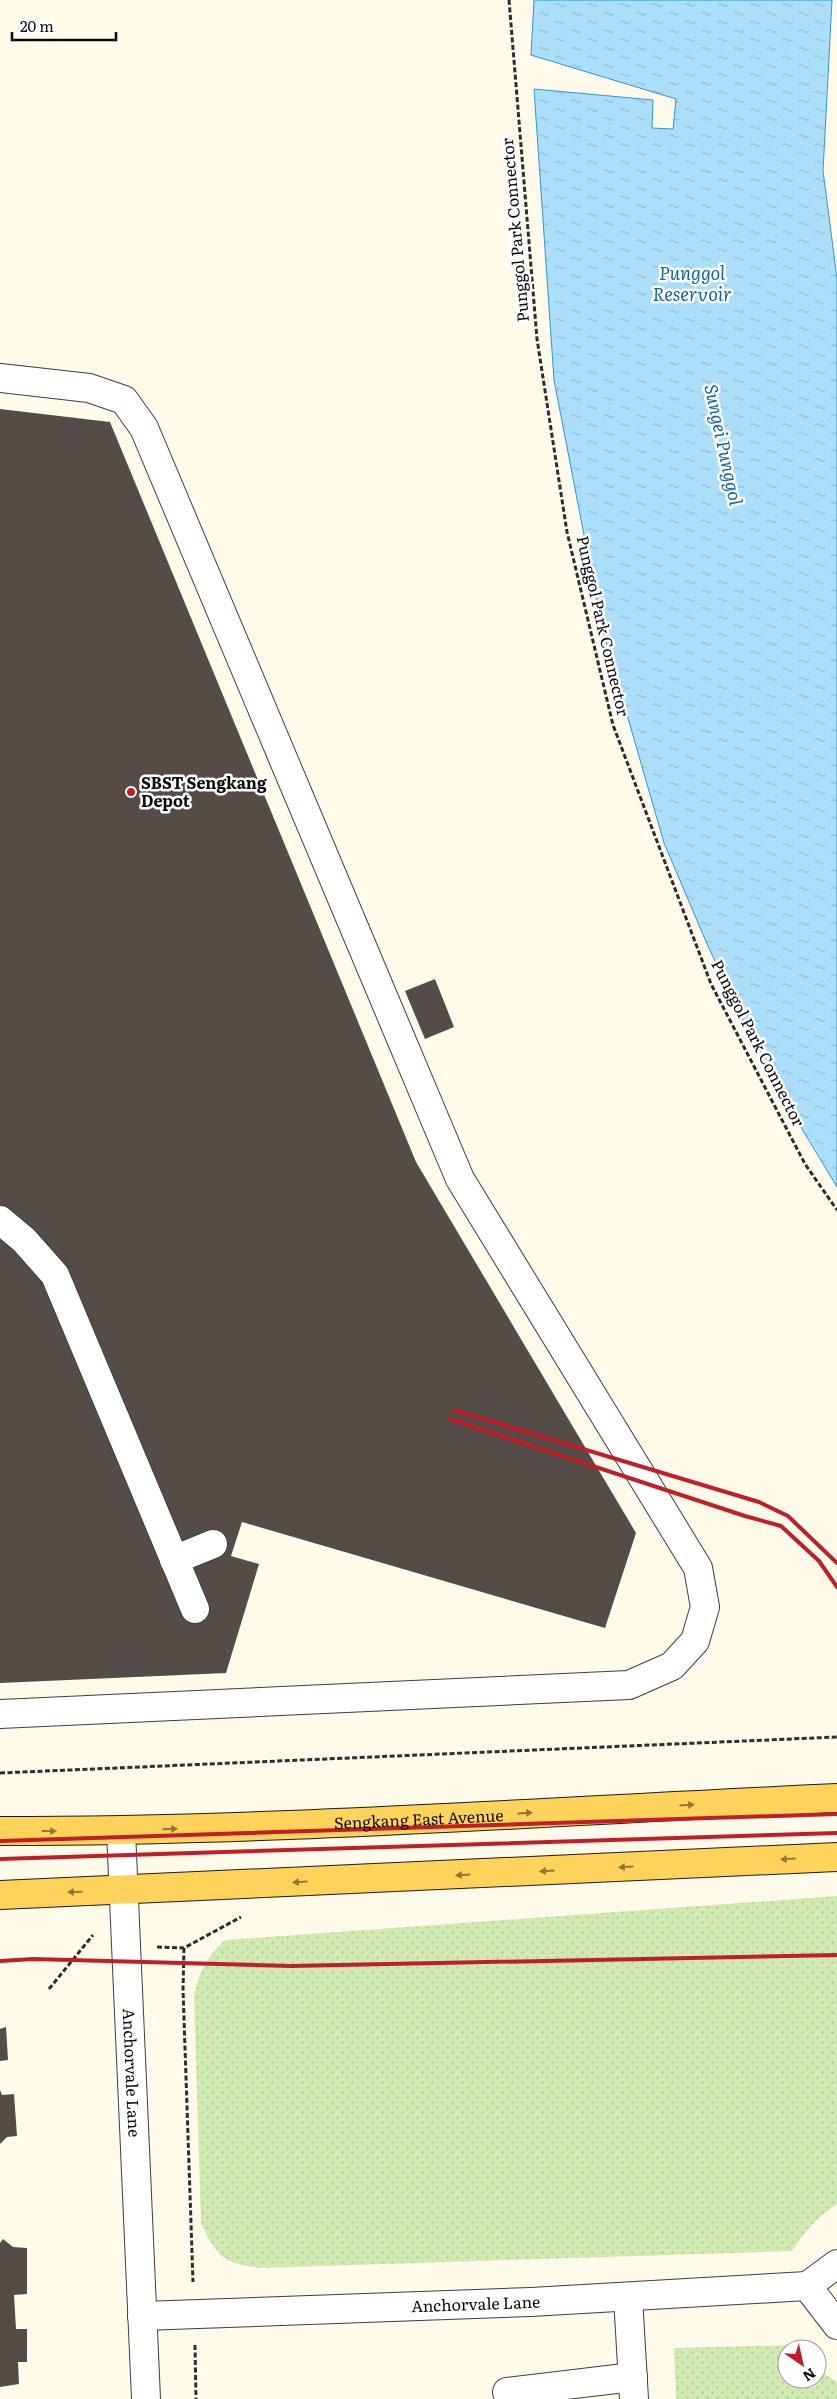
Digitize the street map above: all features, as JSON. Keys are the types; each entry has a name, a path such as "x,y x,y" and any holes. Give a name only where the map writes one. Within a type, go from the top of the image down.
{"main road":[{"name":"Sengkang East Avenue","path":"0,1831 121,1831 837,1798"},
{"path":"0,1895 837,1856"}],"street":[{"path":"0,378 89,388 124,400 144,428 460,1179 698,1568 705,1607 695,1641 672,1666 629,1685 0,1714"},
{"path":"0,1220 24,1240 56,1274 195,1609"},
{"path":"174,1560 213,1544"},
{"name":"Anchorvale Lane","path":"121,1831 146,2399"},
{"path":"837,2264 807,2286 837,2325"},
{"name":"Anchorvale Lane","path":"142,2316 194,2316 628,2297 807,2286"},
{"path":"507,2392 634,2388 628,2297"}],"path":[{"name":"Punggol Park Connector","path":"508,0 537,339 567,532 613,725 711,984 805,1164 837,1210"},
{"path":"0,1773 837,1737"},
{"path":"49,1989 95,1933"},
{"path":"184,1948 183,1989 196,2399"}],"green space":[{"path":"837,1896 837,2204 812,2225 792,2251 259,2268 237,2264 222,2256 206,2234 201,2223 194,1996 205,1965 225,1940"},
{"path":"777,2345 777,2389 827,2389 827,2376 837,2382 837,2399 676,2399 674,2348"}],"water":[{"name":"Punggol Reservoir","path":"534,0 832,0 823,171 837,278 837,1187 767,1071 707,944 664,843 602,628 554,380 534,89 653,100 652,128 673,129 676,99 531,55"}],"building":[{"name":"SBST Sengkang Depot","path":"0,409 110,422 416,1162 636,1533 605,1628 242,1522 231,1556 259,1564 226,1673 0,1683"},
{"path":"435,979 454,1027 425,1039 405,991"},
{"path":"6,2027 8,2060 0,2061 0,2029"},
{"path":"0,2090 2,2095 14,2094 17,2136 7,2137 0,2144"},
{"path":"3,2239 13,2247 27,2248 27,2294 14,2295 16,2329 27,2329 27,2362 18,2362 19,2384 0,2387 0,2243"}],"railway":[{"path":"454,1410 759,1502 788,1516 837,1563"},
{"path":"450,1419 745,1516 781,1526 819,1561 837,1587"},
{"path":"0,1841 837,1814"},
{"path":"0,1859 837,1833"},
{"path":"0,1961 33,1959 291,1966 837,1955"}],"place":[{"name":"SBST Sengkang Depot","path":"131,792"}],"water label":[{"name":"Sungei Punggol","path":"723,445"}]}
